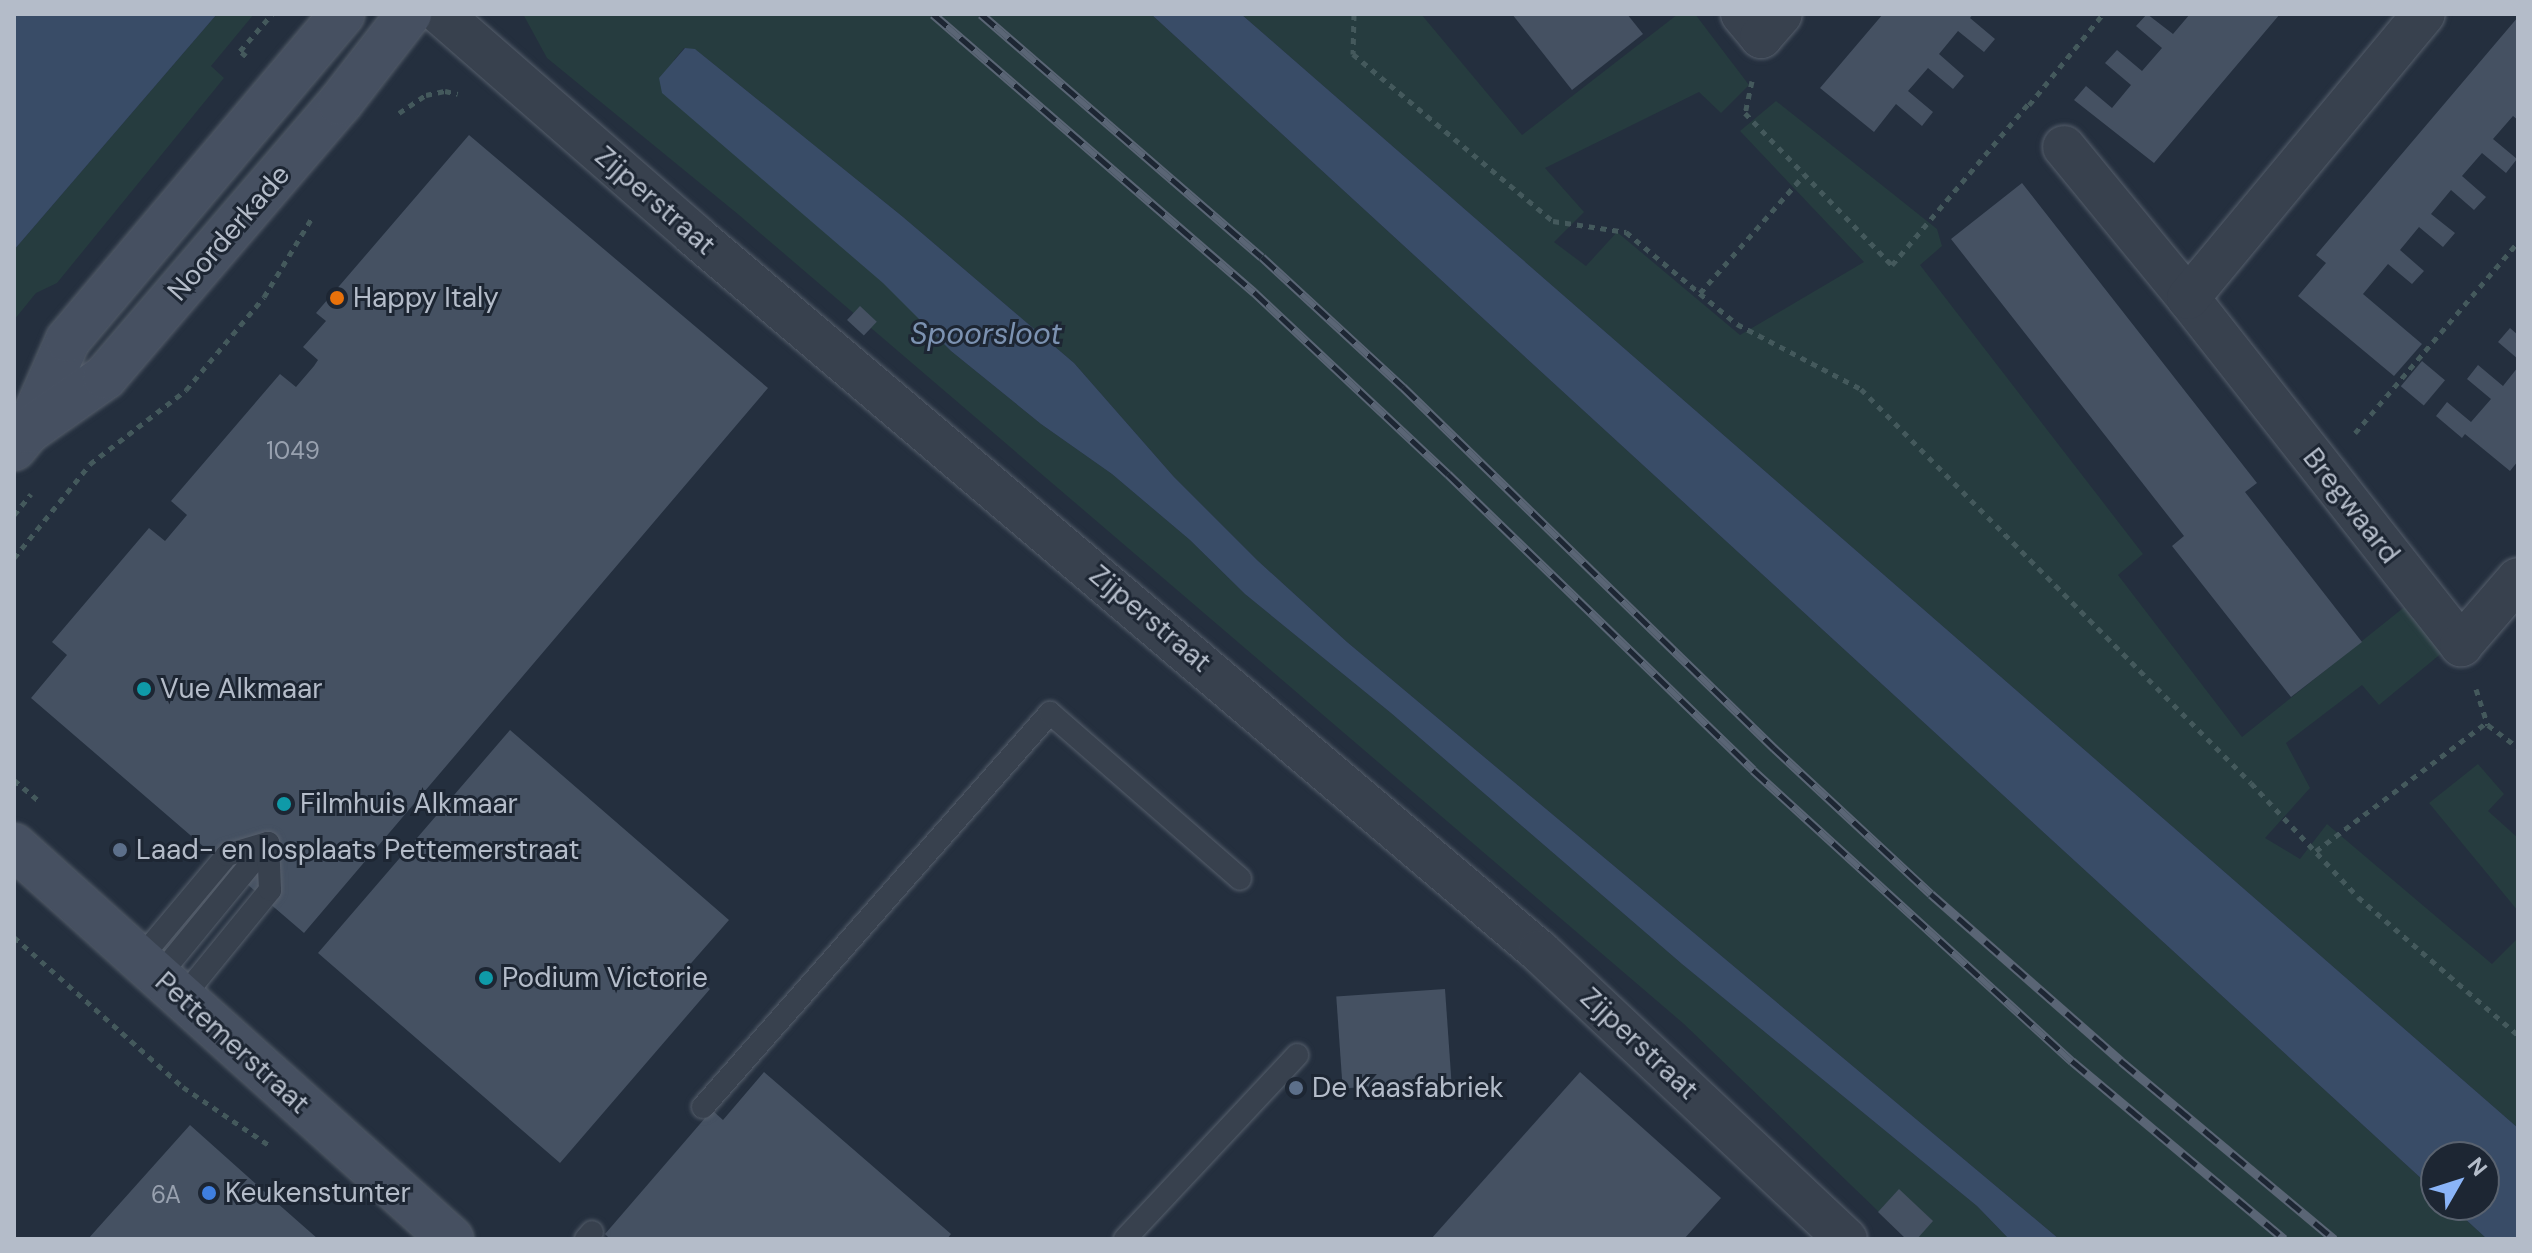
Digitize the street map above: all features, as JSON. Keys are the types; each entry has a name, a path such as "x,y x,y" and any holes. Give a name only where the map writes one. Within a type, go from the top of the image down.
{"main road":[{"name":"Noorderkade","path":"21,440 68,340 343,14"},
{"name":"Noorderkade","path":"21,440 105,377 340,103 409,14"},
{"name":"Pettemerstraat","path":"14,846 451,1239"}],"street":[{"name":"Zijperstraat","path":"441,14 718,255 1539,951 1846,1239"},
{"path":"2188,298 2424,14"},
{"name":"Bregwaard","path":"2064,147 2188,298 2461,645"},
{"path":"2461,645 2518,579"}],"lane":[{"path":"703,1107 1050,713 1240,879"},
{"path":"268,843 270,890 160,978 227,855 268,843"},
{"path":"1125,1239 1297,1055"}],"path":[{"path":"1354,14 1353,54 1553,221 1626,232 1737,324 1861,389 2358,897 2518,1035"},
{"path":"1761,22 1745,113 1892,265 2103,14"},
{"path":"393,120 403,108 426,95 445,91 466,97"},
{"path":"2028,104 2064,147"},
{"path":"1700,293 1804,175"},
{"path":"14,558 90,464 186,390 264,297 322,205"},
{"path":"2323,471 2518,242"},
{"path":"2461,645 2487,722 2518,748"},
{"path":"2316,851 2487,722"},
{"name":"Pettemerstraat","path":"14,937 183,1087 272,1148"}],"green space":[{"path":"217,14 254,14 211,66 224,78 57,283 36,293 14,320 14,250"},
{"path":"523,14 1151,14 2420,1177 2420,1221 2467,1221 2487,1239 2059,1239 1347,642 1257,560 1174,477 1074,363 903,217 696,50 684,48 674,60 951,351 1041,424 1112,474 1190,540 1245,594 1391,713 1682,964 1977,1206 2009,1239 1907,1239 1684,1024 739,215 547,58"},
{"path":"1241,14 1421,14 1522,135 1678,14 1695,14 1749,85 1721,113 1699,92 1545,168 1584,212 1554,242 1586,266 1617,232 1740,335 1864,262 1740,131 1776,101 1937,229 1942,246 1920,265 2143,554 2118,575 2242,737 2407,605 2443,652 2379,705 2362,685 2286,743 2310,788 2265,838 2300,859 2327,824 2492,964 2518,938 2518,1128"},
{"path":"2478,764 2504,794 2488,811 2518,838 2518,911 2429,803"}],"water":[{"path":"14,14 217,14 14,250"},
{"path":"1151,14 1241,14 2518,1128 2518,1239 2487,1239 2467,1221 2500,1221 2500,1141 2420,1141 2420,1177"},
{"name":"Spoorsloot","path":"685,48 695,49 903,217 1074,363 1174,477 1257,560 1347,642 2059,1239 2009,1239 1977,1206 1682,964 1391,713 1245,594 1190,540 1112,474 1041,424 951,351 883,283 662,93 659,78"}],"building":[{"path":"1512,14 1627,14 1643,34 1572,90"},
{"path":"1883,14 1973,14 1970,18 1995,39 1984,52 1958,31 1939,54 1964,76 1953,89 1928,68 1908,91 1933,112 1922,126 1896,104 1874,132 1820,88"},
{"path":"2147,14 2173,34 2190,14 2280,14 2154,163 2074,100 2086,86 2112,108 2131,85 2105,63 2117,50 2142,71 2162,48 2136,26"},
{"path":"2518,17 2518,120 2513,116 2493,139 2517,159 2506,173 2482,153 2462,176 2486,197 2474,210 2451,190 2431,214 2455,233 2443,247 2419,227 2400,250 2424,271 2412,284 2388,264 2363,294 2422,344 2394,376 2298,296 2326,263 2316,255"},
{"path":"469,135 768,388 304,933 31,698 67,655 52,642 149,528 165,541 187,515 171,501 280,374 296,387 314,366 318,360 303,347 326,321 316,313"},
{"path":"2022,183 2257,483 2245,492 2362,642 2291,697 2172,546 2184,536 1951,239"},
{"path":"860,306 877,322 864,336 847,320"},
{"path":"2510,328 2518,335 2518,359 2498,342"},
{"path":"2422,361 2445,380 2424,406 2401,386"},
{"path":"2478,365 2503,386 2518,367 2518,461 2510,471 2465,434 2462,438 2436,416 2447,402 2471,422 2491,399 2467,379"},
{"path":"510,730 729,920 686,969 710,989 560,1163 318,953"},
{"path":"1445,989 1451,1081 1343,1088 1336,997"},
{"path":"764,1072 951,1234 947,1239 610,1239 605,1234 712,1110 723,1120"},
{"path":"1580,1072 1721,1198 1684,1239 1431,1239"},
{"path":"190,1125 276,1202 318,1239 88,1239"},
{"path":"1899,1189 1933,1221 1917,1239 1906,1239 1878,1212"}],"railway":[{"path":"933,14 1254,292 1448,474 1753,770 2072,1061 2284,1239"},
{"path":"981,14 1262,257 1403,387 1774,748 1931,894 2121,1061 2334,1239"}],"place":[{"name":"Happy Italy","path":"337,298"},
{"name":"Vue Alkmaar","path":"144,689"},
{"name":"Filmhuis Alkmaar","path":"284,804"},
{"name":"Laad- en losplaats Pettemerstraat","path":"120,850"},
{"name":"Podium Victorie","path":"486,978"},
{"name":"De Kaasfabriek","path":"1296,1088"},
{"name":"Keukenstunter","path":"209,1193"}]}
